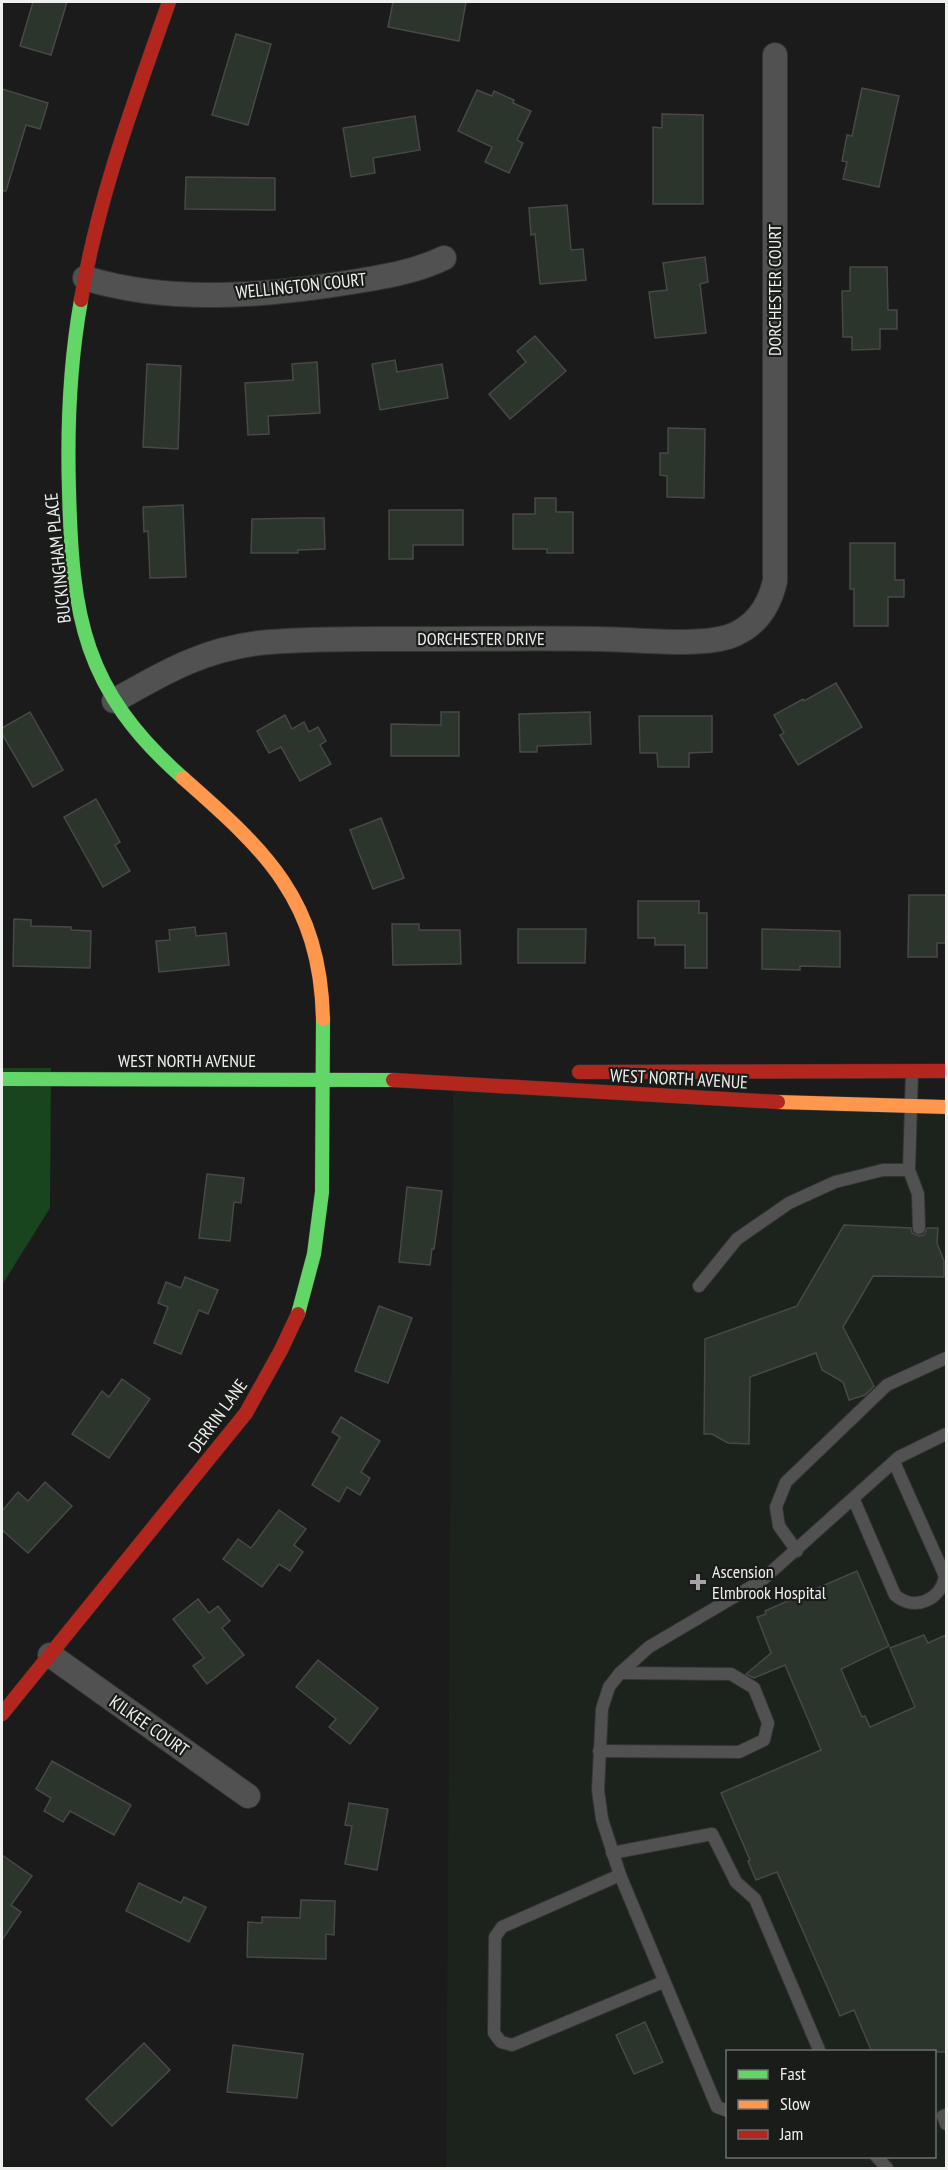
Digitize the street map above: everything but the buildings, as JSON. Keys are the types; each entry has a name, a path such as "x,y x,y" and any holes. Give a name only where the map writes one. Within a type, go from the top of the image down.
{"street":[{"name":"BUCKINGHAM PLACE","path":"169,2 127,122 103,200 85,278 76,333 69,407 68,455 70,533 77,601 82,628 103,681 114,701 145,742 237,825 273,866 302,916 313,946 323,996 322,1078"},
{"name":"DORCHESTER COURT","path":"775,55 776,525"},
{"name":"WELLINGTON COURT","path":"85,278 154,291 209,294 272,293 383,277 428,266 444,258"},
{"name":"DORCHESTER DRIVE","path":"114,701 170,669 204,655 269,642 334,639 687,641 728,637 745,628 771,601 775,581 776,525"},
{"name":"WEST NORTH AVENUE","path":"567,1073 946,1071"},
{"name":"WEST NORTH AVENUE","path":"409,1080 534,1074"},
{"name":"DERRIN LANE","path":"2,1714 246,1413 275,1363 300,1309 318,1238 324,1157 322,1078"},
{"name":"WEST NORTH AVENUE","path":"2,1079 409,1080 627,1095 813,1104 946,1107"},
{"name":"KILKEE COURT","path":"50,1655 248,1796"}],"lane":[{"path":"912,1071 909,1170 918,1194 919,1228"},
{"path":"699,1286 737,1239 789,1203 835,1182 883,1170 909,1170"},
{"path":"797,1551 779,1526 776,1507 786,1482 887,1385 946,1358"},
{"path":"724,2107 663,1982 620,1875 602,1819 598,1790 599,1751 602,1709 609,1687 620,1673 649,1647 761,1581 854,1500 899,1457 946,1434"},
{"path":"854,1500 895,1595 902,1602 909,1604 938,1594 944,1587 945,1576 894,1462"},
{"path":"599,1751 739,1752 764,1740 768,1723 754,1688 731,1674 620,1673"},
{"path":"612,1853 712,1834 736,1882 755,1899 819,2050"},
{"path":"620,1875 502,1927 495,1937 494,2033 501,2042 512,2045 663,1982"},
{"path":"946,2115 944,2116 946,2124"}],"shaded area":[{"name":"Ascension Elmbrook Hospital","path":"453,1089 946,1112 946,2168 446,2168"}],"green space":[{"path":"2,1068 51,1068 50,1208 2,1285"}],"traffic: fast":[{"path":"81,300 72,370 68,442 71,535 80,613 90,648 104,681 123,714 150,746 183,778"},
{"path":"298,1314 314,1254 322,1192 323,1019"},
{"path":"2,1079 393,1080"}],"traffic: slow":[{"path":"183,778 239,830 263,855 283,881 312,941 320,977 323,1019"},
{"path":"778,1102 946,1107"}],"traffic: jam":[{"path":"81,300 107,186 169,2"},
{"path":"579,1072 946,1071"},
{"path":"393,1080 778,1102"},
{"path":"2,1714 246,1413 298,1314"}],"place":[{"name":"Ascension Elmbrook Hospital","path":"698,1582"}]}
